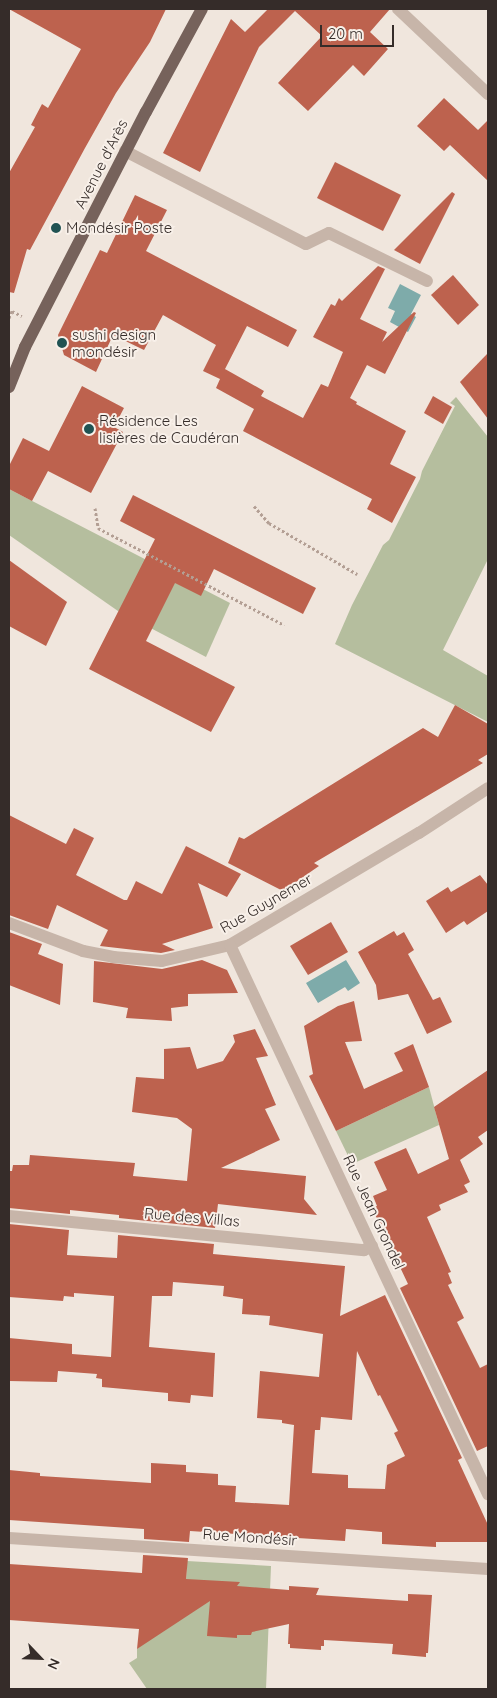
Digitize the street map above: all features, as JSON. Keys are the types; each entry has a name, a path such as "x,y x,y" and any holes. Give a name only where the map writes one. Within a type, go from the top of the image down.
{"main road":[{"name":"Avenue d'Arès","path":"9,387 13,365 202,9"}],"street":[{"path":"398,9 488,94"},
{"path":"125,151 306,244 329,233 427,281"},
{"name":"Rue Guynemer","path":"9,923 83,952 113,957 162,961 230,945 419,833 488,788"},
{"name":"Rue Jean Grondel","path":"230,945 488,1494"},
{"name":"Rue des Villas","path":"9,1216 364,1250 372,1246"},
{"name":"Rue Mondésir","path":"9,1538 488,1569"}],"path":[{"path":"254,506 269,523 357,574"},
{"path":"95,508 98,528 284,625"}],"green space":[{"path":"456,397 488,437 488,559 443,650 488,676 488,722 335,644 352,605 383,545 389,540 420,479 422,471 455,406 450,403"},
{"path":"9,489 230,603 206,657 118,611 9,535"},
{"path":"429,1087 439,1125 352,1164 336,1131"},
{"path":"187,1561 271,1566 266,1689 147,1689 129,1663 137,1658 137,1649 185,1598"}],"water":[{"path":"400,284 421,295 411,314 416,317 408,332 390,322 395,311 388,308"},
{"path":"346,960 360,983 348,991 345,987 318,1003 306,983"}],"building":[{"path":"9,9 166,9 150,42 116,93 30,250 27,249 14,293 9,292 9,173 35,127 31,125 42,104 48,108 81,49"},
{"path":"268,9 390,9 370,32 388,49 364,76 353,65 308,111 278,83 322,36 295,11 259,47 200,172 163,153 231,19 245,32"},
{"path":"444,98 478,130 488,120 488,181 450,145 444,151 417,126"},
{"path":"335,162 401,195 383,231 317,198"},
{"path":"452,192 455,194 420,264 394,250"},
{"path":"135,195 167,210 146,251 297,330 288,347 247,326 225,369 264,391 261,396 303,418 321,384 328,387 343,352 313,337 331,304 335,306 339,298 342,301 378,266 385,269 360,319 387,332 382,342 414,312 416,313 385,374 367,365 350,398 357,402 356,404 406,431 390,464 416,477 392,523 367,509 372,499 243,431 254,409 216,388 220,379 203,371 216,345 163,315 144,350 113,335 96,372 64,355 58,335 100,250 107,253"},
{"path":"453,275 479,305 458,325 431,295"},
{"path":"488,353 488,419 460,382"},
{"path":"82,386 124,408 114,427 123,432 91,493 48,471 32,501 9,489 9,466 23,438 49,451"},
{"path":"433,396 452,407 443,424 424,413"},
{"path":"133,495 316,588 303,614 214,569 201,596 175,583 146,641 235,687 211,732 89,669 155,539 120,521"},
{"path":"9,560 67,602 46,646 9,626"},
{"path":"455,705 488,724 488,754 478,760 483,763 314,863 319,866 283,891 228,863 239,837 244,839 423,728 438,737"},
{"path":"9,815 66,844 74,828 94,838 76,875 124,900 127,900 136,881 162,894 186,846 241,874 227,897 198,883 213,928 162,944 175,950 161,953 100,946 108,930 57,905 48,929 9,915"},
{"path":"480,875 488,885 488,911 467,925 464,921 446,933 426,901 448,887 451,892"},
{"path":"331,922 348,952 308,975 290,946"},
{"path":"394,931 397,936 404,932 414,950 408,954 433,1000 440,997 452,1022 427,1034 408,994 378,1000 376,985 358,952"},
{"path":"9,932 42,944 38,954 63,964 60,1005 9,985"},
{"path":"202,960 227,970 238,993 188,994 188,1006 171,1008 172,1021 126,1018 128,1008 93,1002 94,961 162,969"},
{"path":"354,1001 362,1041 345,1042 364,1089 403,1071 394,1053 413,1044 429,1087 336,1131 309,1076 313,1074 304,1026 338,1006"},
{"path":"255,1029 268,1056 256,1058 276,1105 265,1109 280,1140 221,1168 306,1176 304,1199 317,1215 218,1204 215,1228 119,1218 119,1215 70,1210 70,1214 9,1208 9,1171 12,1171 13,1165 29,1165 30,1155 135,1163 133,1176 187,1181 192,1129 177,1118 132,1112 136,1077 164,1079 164,1049 190,1047 197,1069 223,1061 235,1042 233,1035"},
{"path":"488,1070 488,1130 478,1137 483,1144 460,1160 470,1182 464,1185 468,1192 439,1205 441,1210 427,1217 451,1272 448,1273 452,1283 448,1285 464,1318 457,1322 480,1368 488,1364 488,1446 477,1451 400,1288 408,1284 372,1208 377,1206 373,1196 387,1190 374,1162 406,1148 418,1174 449,1159 434,1107"},
{"path":"9,1224 69,1230 67,1255 117,1258 118,1235 214,1244 213,1254 345,1266 340,1316 385,1295 462,1458 458,1460 488,1525 488,1542 436,1542 436,1547 382,1544 382,1532 346,1529 345,1541 190,1531 189,1542 144,1539 144,1529 9,1520 9,1470 40,1473 40,1476 151,1483 151,1463 186,1465 186,1472 218,1474 218,1485 236,1486 235,1502 289,1505 294,1425 282,1423 282,1420 257,1418 260,1371 319,1377 323,1334 269,1325 270,1316 242,1314 243,1299 223,1296 224,1286 173,1282 172,1296 152,1296 149,1347 215,1353 213,1397 191,1395 190,1403 168,1401 168,1393 102,1387 102,1379 96,1378 97,1374 58,1371 57,1382 9,1381 9,1338 72,1344 72,1354 111,1357 114,1296 74,1293 74,1297 64,1296 63,1301 9,1297","holes":["357,1351 378,1396 380,1395 398,1431 394,1433 405,1456 387,1465 385,1489 348,1488 348,1475 312,1473 315,1430 320,1430 321,1417 352,1420"]},
{"path":"143,1555 188,1558 186,1579 240,1582 237,1586 289,1590 289,1586 319,1588 316,1595 408,1601 408,1594 432,1595 428,1653 426,1653 426,1657 392,1654 393,1644 324,1640 324,1646 321,1646 321,1650 290,1648 290,1644 288,1644 289,1624 252,1632 251,1635 237,1635 237,1638 207,1636 210,1601 137,1649 139,1629 9,1620 9,1564 142,1573"}],"place":[{"name":"Mondésir Poste","path":"56,228"},
{"name":"sushi design mondésir","path":"62,343"},
{"name":"Résidence Les lisières de Caudéran","path":"89,429"}]}
